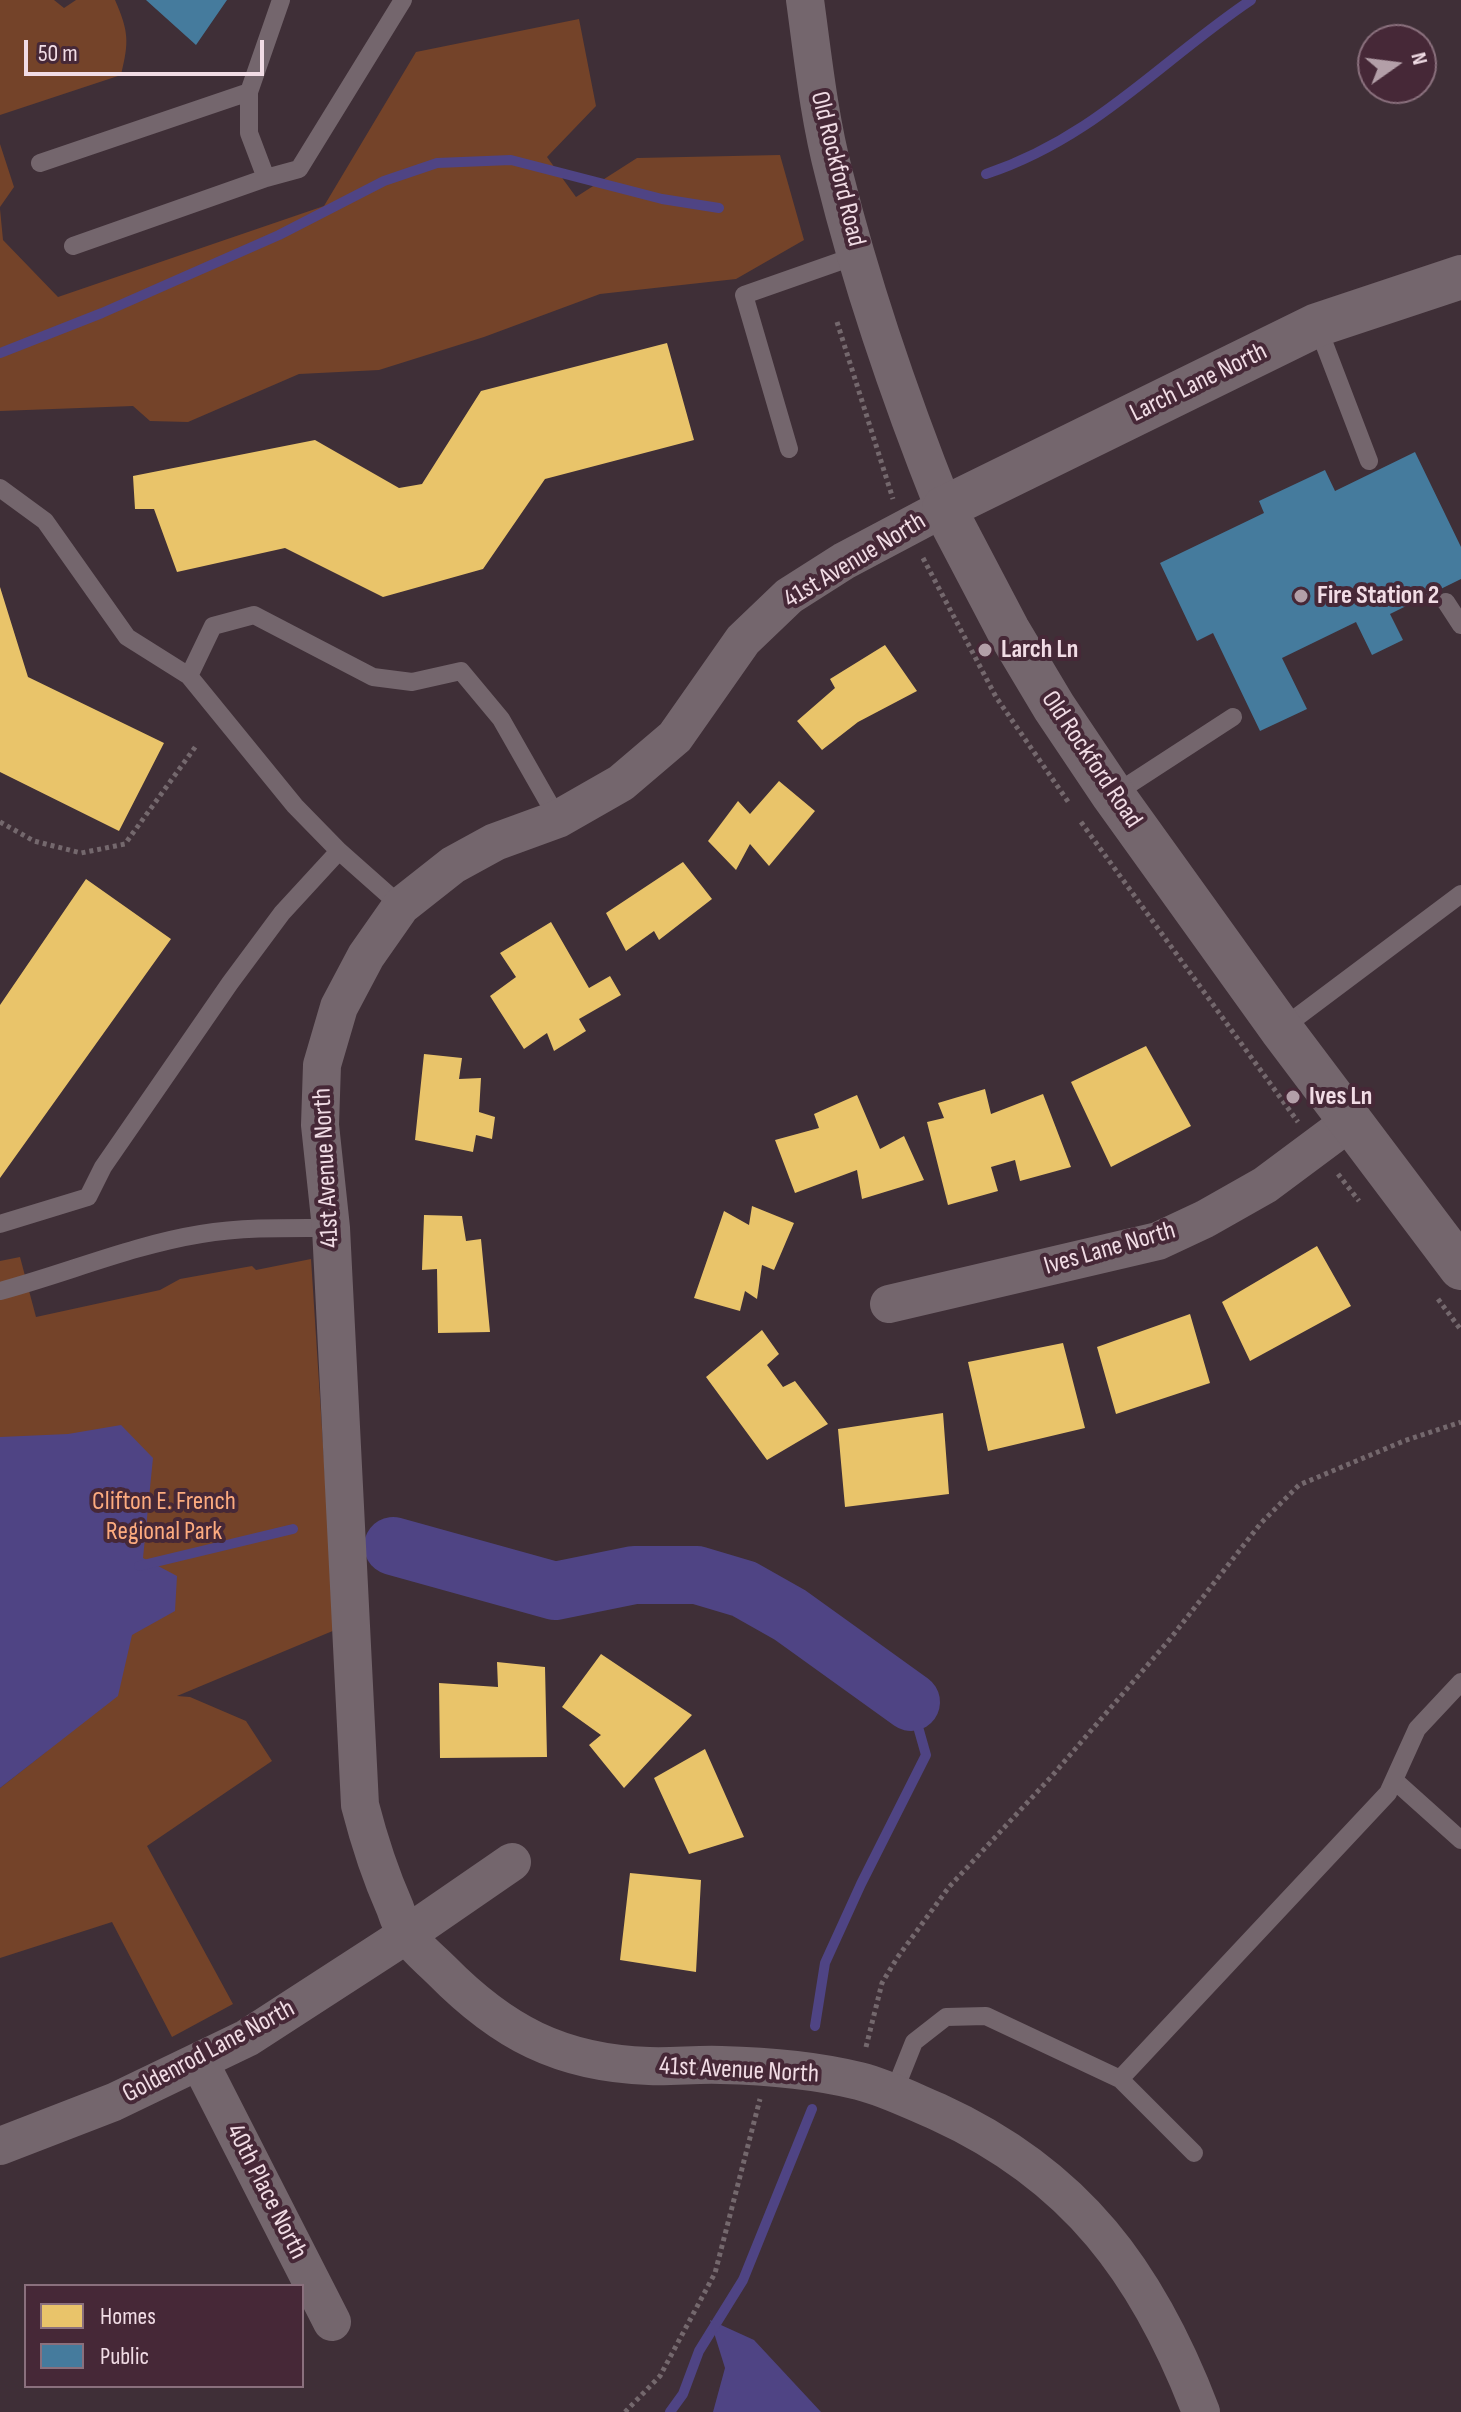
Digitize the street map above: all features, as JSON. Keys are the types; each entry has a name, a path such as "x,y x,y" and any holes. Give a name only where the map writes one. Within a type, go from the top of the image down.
{"street":[{"name":"Old Rockford Road","path":"805,0 816,85 833,173 904,408 944,508 1008,630 1054,707 1113,795 1281,1029 1461,1268"},
{"name":"Larch Lane North","path":"944,508 1317,325 1461,277"},
{"name":"41st Avenue North","path":"944,508 844,561 789,596 743,640 675,737 621,783 558,819 495,842 453,865 401,906 366,956 339,1007 322,1065 320,1125 331,1228 360,1805 375,1863 406,1935 489,2015 540,2045 590,2061 648,2066 801,2069 877,2087 967,2126 1026,2161 1089,2218 1138,2279 1170,2340 1201,2412"},
{"name":"Ives Lane North","path":"889,1304 1158,1241 1265,1185 1351,1121"},
{"path":"406,1935 512,1862"},
{"name":"Goldenrod Lane North","path":"0,2146 114,2102 200,2063 247,2038 406,1935"},
{"name":"40th Place North","path":"200,2063 332,2322"}],"lane":[{"path":"266,178 249,133 249,92 281,0"},
{"path":"73,246 299,169 403,0"},
{"path":"40,163 249,92"},
{"path":"789,449 744,295 858,255"},
{"path":"1317,325 1369,461"},
{"path":"0,488 45,521 127,637 189,676 295,806 339,851 401,906"},
{"path":"1446,602 1461,625"},
{"path":"189,676 213,626 254,615 373,677 412,682 461,671 501,719 558,819"},
{"path":"1113,795 1233,717"},
{"path":"0,1224 88,1197 103,1167 230,983 282,913 339,851"},
{"path":"1281,1029 1461,894"},
{"path":"0,1291 201,1234 331,1228"},
{"path":"1120,2079 1388,1793 1417,1729 1461,1682"},
{"path":"1394,1780 1461,1840"},
{"path":"877,2087 914,2042 946,2017 986,2016 1120,2079 1194,2153"}],"path":[{"path":"0,822 34,841 81,853 125,844 196,746"},
{"path":"877,2087 870,2026 882,1983 897,1958 949,1887 1051,1777 1160,1651 1261,1523 1299,1485 1404,1441 1461,1422"},
{"path":"625,2412 660,2376 715,2273 768,2067"}],"green space":[{"path":"0,0 54,0 64,8 76,0 115,0 126,37 121,75 0,115"},
{"path":"579,19 596,106 547,157 576,197 637,158 780,155 804,240 736,279 600,294 484,337 379,370 299,374 188,422 150,421 133,406 0,411 0,209 3,240 58,297 324,206 416,52"},
{"path":"0,144 14,187 0,207"},
{"name":"Clifton E. French Regional Park","path":"20,1257 36,1317 160,1290 180,1279 252,1266 256,1270 311,1259 335,1630 177,1696 190,1697 246,1721 272,1761 147,1846 233,2004 172,2037 112,1922 0,1958 0,1788 47,1751 0,1770 0,1261"}],"shaded area":[{"path":"121,1425 153,1458 143,1558 177,1576 175,1611 132,1635 118,1696 0,1788 0,1437 68,1434"},
{"path":"710,2320 754,2340 821,2412 713,2412 725,2368"}],"building: Homes":[{"path":"667,343 694,440 545,479 483,569 383,597 285,548 177,572 154,509 135,509 133,476 315,440 399,488 422,484 481,391"},
{"path":"0,587 28,677 164,743 119,831 0,772"},
{"path":"885,645 917,691 858,722 822,750 797,721 835,688 830,679"},
{"path":"779,781 815,811 769,866 750,844 736,870 708,841 738,801 750,814"},
{"path":"683,862 712,899 659,940 654,931 626,951 606,913"},
{"path":"86,879 171,939 0,1178 0,1005"},
{"path":"551,922 589,988 610,976 621,995 579,1019 586,1031 554,1051 547,1033 524,1049 490,996 516,977 500,953"},
{"path":"1146,1046 1191,1126 1111,1167 1071,1082"},
{"path":"424,1054 462,1058 459,1079 481,1078 479,1112 495,1117 492,1139 476,1135 473,1152 415,1140"},
{"path":"985,1089 991,1114 1043,1094 1071,1167 1020,1181 1015,1160 991,1167 998,1191 948,1205 927,1122 944,1118 938,1103"},
{"path":"857,1095 880,1149 904,1136 924,1180 862,1199 857,1170 795,1193 775,1140 819,1128 814,1114"},
{"path":"752,1206 794,1223 774,1270 762,1265 757,1299 745,1291 740,1311 694,1298 724,1211 749,1225"},
{"path":"424,1215 462,1216 466,1241 481,1239 490,1332 438,1333 437,1269 422,1270"},
{"path":"1317,1246 1351,1306 1250,1361 1222,1302"},
{"path":"1190,1314 1210,1383 1116,1414 1097,1347"},
{"path":"762,1330 779,1354 767,1365 783,1387 795,1381 828,1424 767,1460 706,1377"},
{"path":"1063,1343 1085,1428 988,1451 968,1362"},
{"path":"943,1413 949,1494 845,1507 838,1429"},
{"path":"601,1654 692,1715 624,1788 589,1745 601,1735 562,1707"},
{"path":"497,1662 545,1667 547,1757 440,1758 439,1683 498,1687"},
{"path":"705,1749 744,1837 689,1854 654,1778"},
{"path":"630,1873 701,1880 696,1972 620,1960"}],"building: Public":[{"path":"146,0 227,0 196,45"},
{"name":"Fire Station 2","path":"1415,452 1461,547 1461,579 1390,614 1403,640 1372,655 1356,622 1282,658 1307,709 1260,731 1213,633 1197,641 1160,563 1264,513 1259,501 1325,470 1335,491"}],"waterway":[{"path":"986,174 1025,159 1094,119 1251,0"},
{"path":"0,353 102,313 279,235 384,181 437,163 511,160 662,199 719,208"},
{"path":"139,1566 293,1529"},
{"path":"393,1546 555,1591 634,1575 697,1575 744,1589 790,1615 911,1702"},
{"path":"815,2026 825,1963 926,1755 911,1702"},
{"path":"670,2412 683,2394 699,2351 743,2280 812,2109"}],"place":[{"name":"Fire Station 2","path":"1301,596"},
{"name":"Larch Ln","path":"985,650"},
{"name":"Ives Ln","path":"1293,1097"}]}
